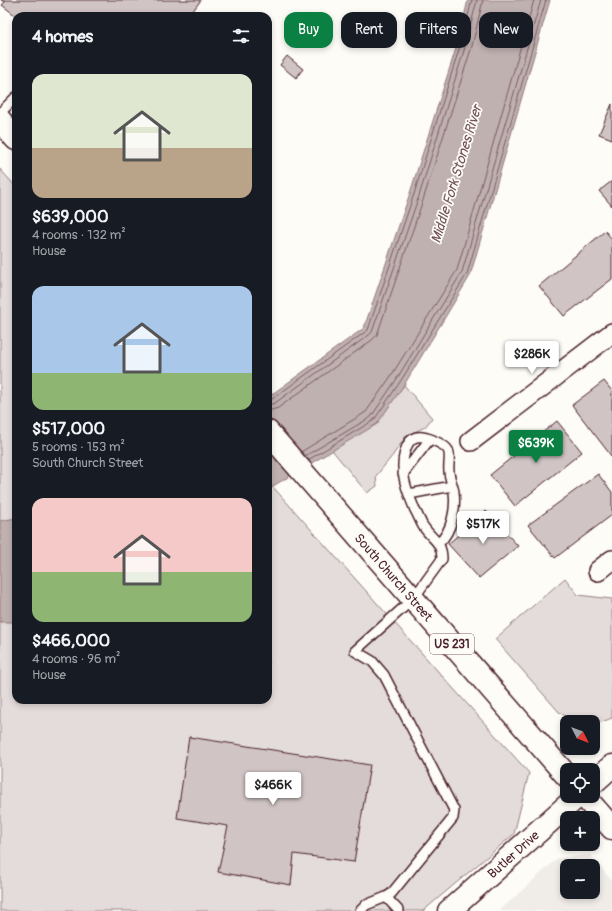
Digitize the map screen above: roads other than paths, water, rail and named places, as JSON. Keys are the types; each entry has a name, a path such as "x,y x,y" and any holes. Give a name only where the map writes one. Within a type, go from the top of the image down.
{"main road":[{"path":"0,120 12,134"},
{"name":"South Church Street","path":"272,437 560,768"},
{"path":"600,777 612,766"},
{"name":"Butler Drive","path":"448,911 570,803"},
{"path":"590,803 612,828"}],"street":[{"path":"471,441 612,333"}],"lane":[{"path":"0,113 12,101"},
{"path":"360,911 366,905 391,894 453,818 454,810 384,675 372,661 355,651 413,599 442,559 439,543 429,535 422,524 409,494 403,474 402,462 406,447 418,436 423,436 442,444 450,453 449,472 454,500 451,523 445,537 439,543"},
{"path":"403,474 430,439"},
{"path":"409,494 452,486"},
{"path":"386,897 399,911"}],"water":[{"name":"Middle Fork Stones River","path":"468,0 550,0 470,276 404,385 377,424 272,487 272,394 364,328 410,193 456,48 471,48 471,12 465,12"},
{"path":"12,519 12,622 0,622 0,521"}]}
